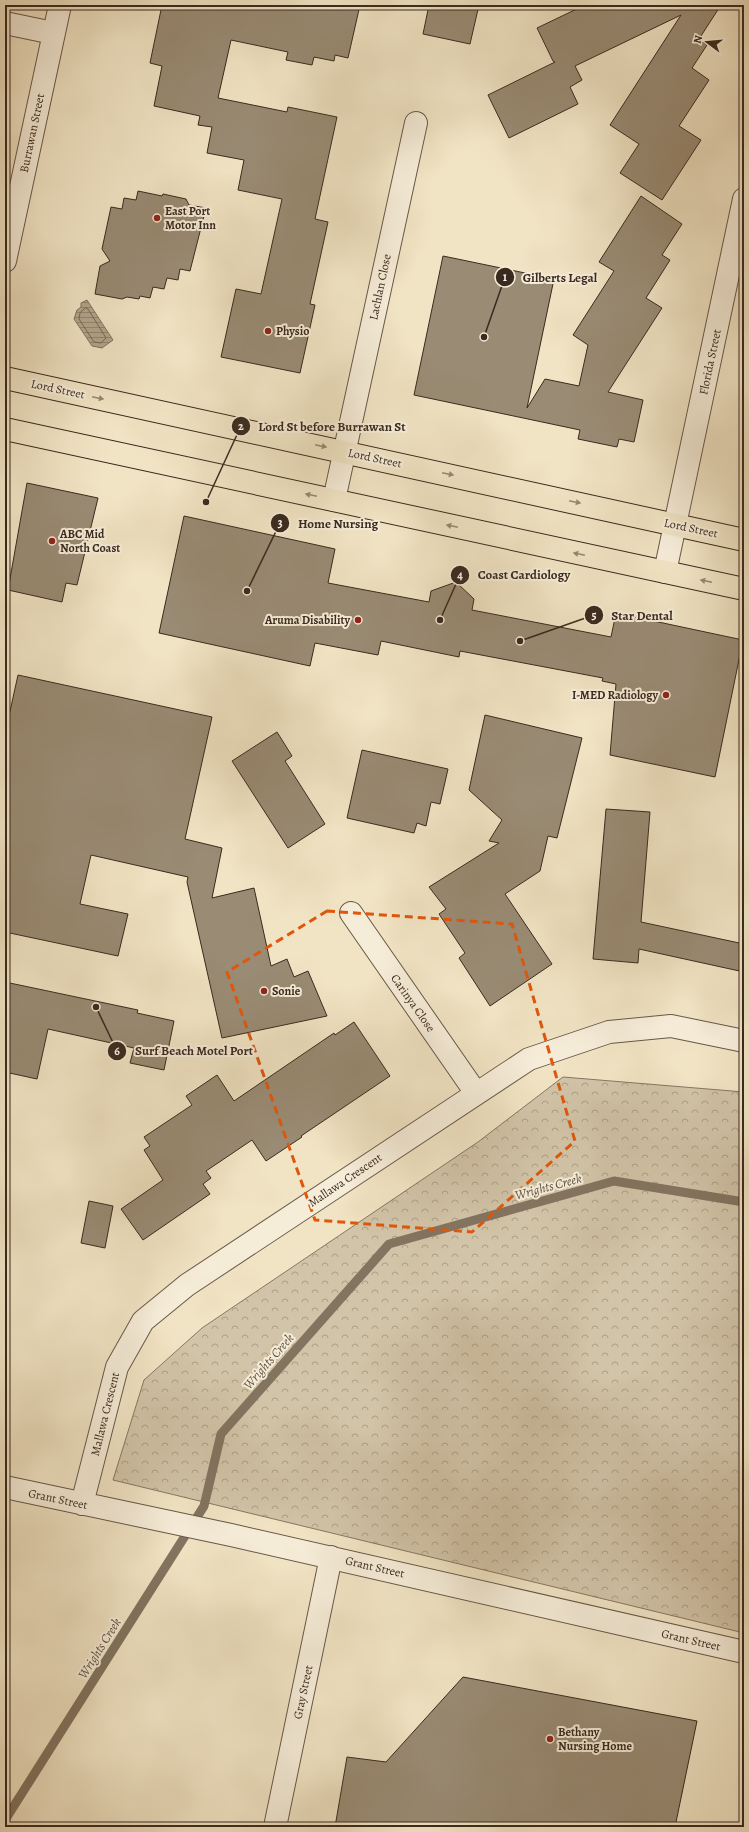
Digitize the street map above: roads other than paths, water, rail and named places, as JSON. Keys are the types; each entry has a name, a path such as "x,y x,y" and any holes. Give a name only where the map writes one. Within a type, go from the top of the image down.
{"main road":[{"name":"Lord Street","path":"5,378 744,540"},
{"path":"5,429 744,589"}],"street":[{"name":"Burrawan Street","path":"5,261 60,5"},
{"path":"5,23 53,33"},
{"name":"Lachlan Close","path":"334,500 416,123"},
{"name":"Florida Street","path":"665,572 744,199"},
{"name":"Carinya Close","path":"351,913 476,1093"},
{"name":"Mallawa Crescent","path":"82,1504 117,1367 143,1321 187,1285 529,1059 608,1032 671,1026 744,1041"},
{"name":"Grant Street","path":"5,1488 331,1557 744,1652"},
{"name":"Gray Street","path":"275,1827 331,1557"}],"water":[{"path":"87,300 113,340 102,348 92,346 74,319 77,310 81,307 81,303"}],"waterway":[{"name":"Wrights Creek","path":"5,1820 204,1506 221,1434 389,1244 614,1181 744,1202"}],"place":[{"name":"East Port Motor Inn","path":"157,218"},
{"name":"Physio","path":"268,331"},
{"name":"Gilberts Legal","path":"484,337"},
{"name":"Lord St before Burrawan St","path":"206,502"},
{"name":"ABC Mid North Coast","path":"52,541"},
{"name":"Home Nursing","path":"247,591"},
{"name":"Aruma Disability","path":"358,620"},
{"name":"Coast Cardiology","path":"440,620"},
{"name":"Star Dental","path":"520,641"},
{"name":"I-MED Radiology","path":"666,695"},
{"name":"Sonie","path":"264,991"},
{"name":"Surf Beach Motel Port","path":"96,1007"},
{"name":"Bethany Nursing Home","path":"550,1739"}]}
